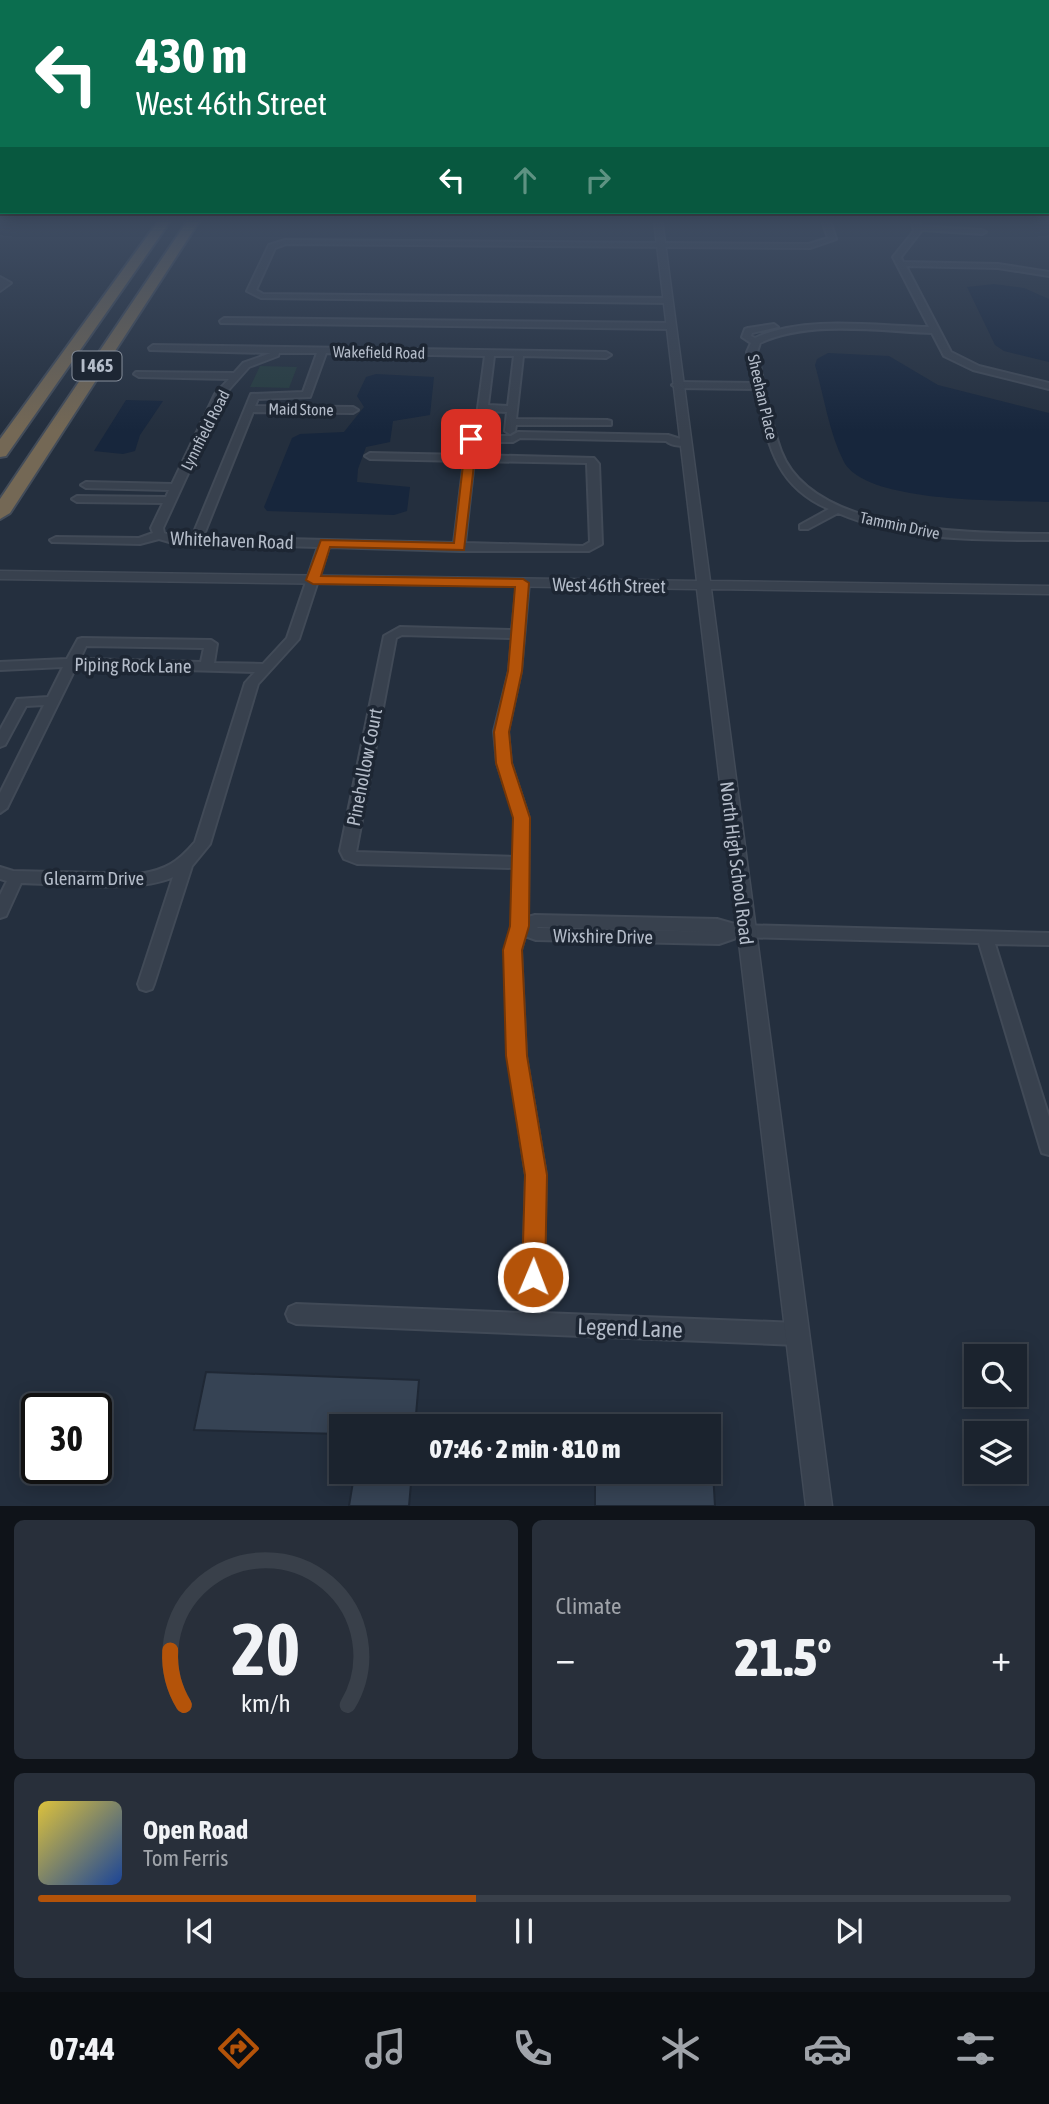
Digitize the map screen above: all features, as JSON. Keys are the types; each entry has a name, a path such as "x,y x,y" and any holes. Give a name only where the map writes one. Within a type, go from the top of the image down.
{"highway":[{"name":"I 465","path":"0,452 115,290"},
{"name":"I 465","path":"0,513 147,290"}],"street":[{"path":"251,290 253,294 667,300"},
{"name":"North High School Road","path":"666,290 677,385 680,442 702,584 742,931 819,1506"},
{"path":"914,290 945,352 959,362 1049,386"},
{"path":"224,321 670,326"},
{"name":"Sheehan Place","path":"760,327 777,331 755,342 748,340 746,334 760,327"},
{"path":"777,331 933,330"},
{"name":"Sheehan Place","path":"755,342 752,351 776,453"},
{"name":"Wakefield Road","path":"153,348 606,355"},
{"path":"196,541 257,395 307,395 322,351"},
{"name":"Lynnfield Road","path":"159,535 157,528 220,394 249,363 283,352"},
{"path":"460,548 471,439 483,408 490,353"},
{"path":"511,439 519,354"},
{"path":"139,374 236,376"},
{"path":"677,385 761,386"},
{"path":"483,408 513,409"},
{"name":"Maid Stone","path":"250,409 353,410"},
{"path":"512,422 607,423"},
{"path":"471,439 511,439 518,444 595,441 669,447 680,442"},
{"name":"Tammin Drive","path":"776,453 786,471 798,484 838,508 882,524 929,533 1047,541"},
{"path":"370,456 470,457"},
{"name":"Whitehaven Road","path":"56,540 140,541 159,535 173,540 196,541 460,548 593,547 596,542 594,464 590,460 470,457"},
{"path":"86,485 176,487"},
{"path":"77,499 170,500"},
{"path":"804,527 838,508"},
{"name":"Whitehaven Road","path":"146,984 185,864 201,846 252,683 292,639 325,543"},
{"name":"West 46th Street","path":"0,575 1049,590"},
{"path":"523,583 515,671 501,732 504,763 522,818 520,926 513,950 517,1056 536,1175 532,1324"},
{"name":"Pinehollow Court","path":"518,634 400,631 390,636 348,851 349,856 357,859 520,863"},
{"path":"0,808 82,642 211,644 206,666"},
{"name":"Piping Rock Lane","path":"0,666 71,663 266,668"},
{"path":"0,742 22,702 52,701"},
{"name":"Glenarm Drive","path":"8,875 139,880 159,877 185,864"},
{"path":"0,912 8,875"},
{"name":"Wixshire Drive","path":"520,926 536,934 719,938 742,931 1049,939"},
{"path":"985,937 1049,1147"},
{"name":"Legend Lane","path":"296,1314 797,1334"}],"green space":[{"path":"260,366 297,367 289,388 250,387"}],"water":[{"path":"969,290 1029,290 1049,299 1049,362 1004,351 995,345"},
{"path":"828,353 889,356 938,385 1049,413 1049,502 971,500 908,493 880,486 858,476 844,462 839,451 815,365 817,359"},
{"path":"376,374 434,377 430,415 393,421 390,442 366,447 358,469 357,482 410,487 407,511 394,515 267,511 264,507 292,438 300,434 344,432 364,407 357,396 366,377"},
{"path":"126,400 163,401 140,435 135,451 123,454 94,451"}],"building":[{"path":"206,1372 419,1380 416,1414 329,1414 329,1434 194,1430"},
{"path":"353,1484 411,1484 409,1506 349,1506"},
{"path":"595,1484 714,1484 715,1506 595,1506"}],"route":[{"path":"471,439 460,548 325,543 313,580 523,583 515,671 501,732 504,763 522,818 520,926 513,950 517,1056 536,1175 533,1277"}]}
